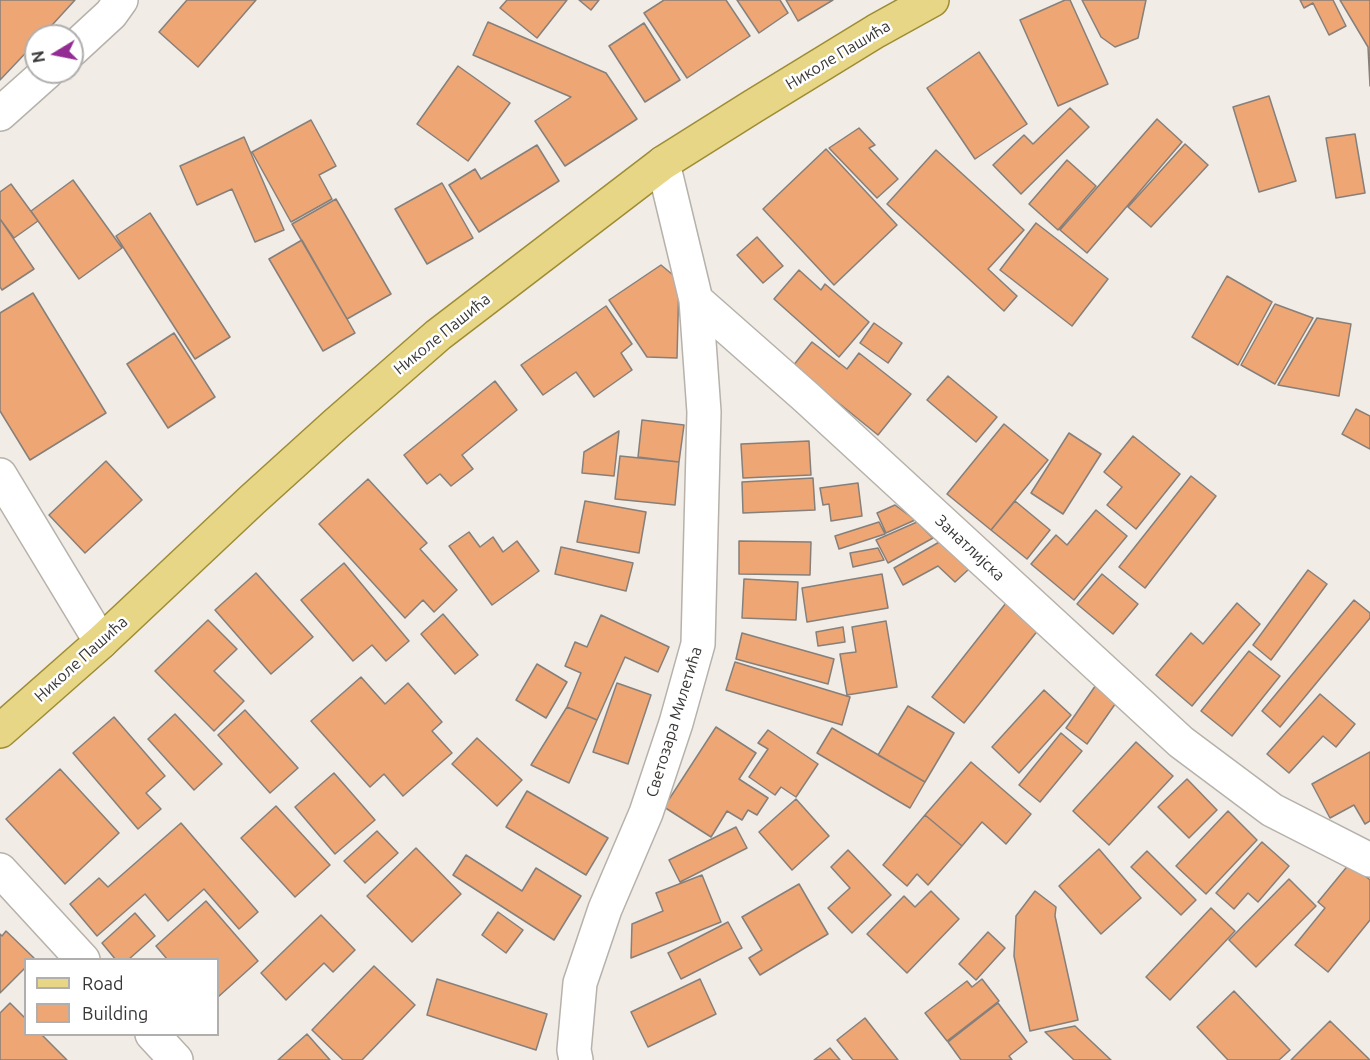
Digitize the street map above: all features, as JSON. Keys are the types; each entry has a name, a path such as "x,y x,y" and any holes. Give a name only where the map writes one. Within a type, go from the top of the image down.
{"main road":[{"name":"Николе Пашића","path":"0,731 101,642 336,424 438,335 663,163 761,101 932,0"}],"street":[{"path":"84,39 111,14 121,0"},
{"path":"0,114 34,84"},
{"path":"663,163 696,300"},
{"name":"Занатлијска","path":"696,300 806,397 1181,742 1272,810 1370,860"},
{"name":"Светозара Милетића","path":"576,1060 574,1050 580,983 605,909 646,813 676,723 698,644 704,412 696,300"},
{"path":"0,475 101,642"},
{"path":"0,870 81,958"},
{"path":"153,1036 176,1060"}],"building":[{"path":"0,0 75,0 53,24 24,24 24,55 0,80"},
{"path":"187,0 256,0 198,67 159,32"},
{"path":"507,0 567,0 537,38 500,8"},
{"path":"579,0 599,0 591,10"},
{"path":"664,0 726,0 750,36 687,78 644,13"},
{"path":"737,0 780,0 788,13 759,33"},
{"path":"786,0 833,0 798,21"},
{"path":"1065,0 1070,0 1108,84 1058,106 1020,20"},
{"path":"1082,0 1146,0 1138,38 1115,47 1101,37"},
{"path":"1300,0 1333,0 1346,26 1329,35 1313,3 1304,8"},
{"path":"1340,0 1370,0 1370,86 1368,47"},
{"path":"488,22 606,73 637,119 565,166 535,121 571,97 473,55"},
{"path":"644,23 680,80 645,102 609,46"},
{"path":"979,52 1027,124 975,159 927,88"},
{"path":"458,66 510,103 468,161 417,124"},
{"path":"1269,96 1296,181 1259,192 1233,107"},
{"path":"1070,108 1089,127 1021,194 993,165 1024,135 1033,144"},
{"path":"1157,119 1182,142 1087,253 1060,230"},
{"path":"311,120 336,166 319,175 332,199 291,222 252,152"},
{"path":"859,128 875,145 869,148 898,179 877,198 829,148"},
{"path":"1355,134 1365,193 1336,198 1326,138"},
{"path":"244,137 284,230 255,242 232,189 197,205 180,166"},
{"path":"1185,144 1208,165 1151,227 1128,207"},
{"path":"537,145 559,181 479,232 449,185 475,169 481,179"},
{"path":"826,149 897,225 834,285 763,209"},
{"path":"936,150 1024,230 988,269 1017,296 1004,311 887,204"},
{"path":"1067,160 1096,186 1058,230 1029,204"},
{"path":"73,180 122,248 79,279 31,211"},
{"path":"442,183 473,238 427,264 395,209"},
{"path":"11,184 38,221 14,238 0,219 0,192"},
{"path":"336,199 391,294 347,319 292,224"},
{"path":"150,213 230,337 195,359 116,236"},
{"path":"0,219 34,269 2,290 0,287"},
{"path":"1036,223 1108,279 1072,326 1000,270"},
{"path":"757,237 783,266 763,283 737,255"},
{"path":"302,240 355,333 323,351 269,259"},
{"path":"661,265 679,280 677,358 647,357 609,300"},
{"path":"799,270 821,290 825,284 869,322 839,357 774,299"},
{"path":"1227,276 1272,302 1238,365 1192,337"},
{"path":"33,293 106,413 30,460 0,411 0,313"},
{"path":"1275,304 1313,318 1275,384 1241,365"},
{"path":"606,306 632,344 621,353 632,370 594,397 576,372 543,395 521,365"},
{"path":"1317,318 1351,324 1339,396 1278,385"},
{"path":"874,323 902,343 888,363 860,343"},
{"path":"174,333 215,397 168,428 127,364"},
{"path":"812,342 847,369 859,353 911,394 878,435 793,366"},
{"path":"948,376 997,417 976,442 927,400"},
{"path":"495,381 517,410 462,455 473,469 451,486 440,474 427,484 404,455"},
{"path":"1356,409 1370,416 1370,449 1342,434"},
{"path":"642,420 684,425 679,462 638,457"},
{"path":"1004,424 1048,460 991,530 947,494"},
{"path":"619,431 614,476 582,473 584,452"},
{"path":"1069,433 1101,454 1063,514 1031,493"},
{"path":"1133,436 1180,474 1136,529 1107,505 1122,487 1104,472"},
{"path":"809,441 811,475 743,478 741,444"},
{"path":"620,456 679,462 675,505 615,499"},
{"path":"106,461 142,500 85,553 49,515"},
{"path":"1191,476 1216,496 1145,588 1119,567"},
{"path":"813,478 815,510 743,513 742,482"},
{"path":"368,479 427,543 420,549 457,590 434,612 423,600 405,618 319,524"},
{"path":"858,483 862,516 831,521 829,504 823,505 820,488"},
{"path":"585,501 646,512 639,553 577,542"},
{"path":"1015,501 1050,530 1027,559 991,530"},
{"path":"895,505 915,520 886,533 877,513"},
{"path":"1096,510 1127,536 1074,600 1031,564 1056,535 1067,545"},
{"path":"879,522 885,534 839,549 835,536"},
{"path":"917,522 933,538 888,563 876,540"},
{"path":"469,532 480,547 493,537 503,552 517,541 539,571 492,605 449,546"},
{"path":"739,541 811,542 810,575 739,574"},
{"path":"941,541 969,569 955,582 938,566 903,585 894,568"},
{"path":"561,547 633,563 626,591 555,574"},
{"path":"878,548 884,560 853,567 850,553"},
{"path":"344,563 409,641 386,661 372,645 353,661 301,600"},
{"path":"1308,570 1327,584 1271,660 1253,645"},
{"path":"256,573 313,637 271,674 215,610"},
{"path":"882,574 888,608 807,622 802,588"},
{"path":"1102,574 1138,604 1113,634 1077,604"},
{"path":"744,579 798,582 796,620 742,618"},
{"path":"1354,600 1370,613 1370,618 1280,727 1262,711"},
{"path":"1006,603 1039,629 964,723 932,697"},
{"path":"1237,603 1260,624 1192,706 1156,675 1191,633 1203,644"},
{"path":"443,614 478,655 455,674 421,634"},
{"path":"601,615 669,647 658,672 625,657 597,720 567,707 581,673 565,666 575,642 587,647"},
{"path":"208,620 237,649 214,671 244,701 214,731 155,671"},
{"path":"886,621 897,687 847,695 840,654 856,652 852,627"},
{"path":"843,627 845,642 818,646 816,632"},
{"path":"742,633 834,659 828,684 736,659"},
{"path":"1249,651 1280,676 1232,736 1201,711"},
{"path":"735,662 850,697 842,725 726,690"},
{"path":"537,664 567,682 546,718 516,700"},
{"path":"361,677 385,704 408,683 442,722 432,731 452,753 403,796 384,774 370,787 311,721"},
{"path":"617,683 651,695 628,764 593,752"},
{"path":"1096,685 1118,700 1087,744 1066,728"},
{"path":"1044,690 1071,715 1019,773 992,747"},
{"path":"1320,694 1355,724 1336,747 1323,736 1289,773 1267,754"},
{"path":"908,706 954,733 925,782 878,755"},
{"path":"567,707 597,720 569,783 531,765"},
{"path":"245,710 298,768 270,793 218,735"},
{"path":"175,714 222,764 194,790 148,739"},
{"path":"114,717 165,776 146,793 161,809 138,829 73,753"},
{"path":"716,727 756,753 739,779 768,798 757,815 748,810 742,820 727,811 711,837 664,807"},
{"path":"832,728 925,782 910,808 817,753"},
{"path":"768,730 818,764 796,797 781,787 775,795 749,777 768,749 758,743"},
{"path":"1061,733 1082,751 1040,802 1019,785"},
{"path":"477,738 522,780 497,806 452,764"},
{"path":"1136,742 1173,776 1109,845 1073,811"},
{"path":"1370,752 1370,821 1365,824 1354,805 1330,818 1312,784"},
{"path":"971,762 1031,814 1006,844 982,822 962,846 925,815"},
{"path":"60,769 119,833 65,884 6,819"},
{"path":"334,773 375,820 335,854 295,807"},
{"path":"1187,779 1217,810 1189,838 1158,807"},
{"path":"527,791 608,838 586,875 506,827"},
{"path":"796,799 829,836 792,870 759,832"},
{"path":"276,806 330,865 295,897 241,838"},
{"path":"1228,811 1257,840 1206,894 1176,866"},
{"path":"925,815 962,846 928,885 917,874 907,886 883,865"},
{"path":"181,823 258,912 239,929 204,889 168,921 145,894 97,936 70,904 99,878 108,887"},
{"path":"736,827 747,848 680,882 669,860"},
{"path":"377,831 398,853 365,883 344,861"},
{"path":"1262,842 1289,866 1258,902 1248,893 1234,909 1216,893"},
{"path":"416,848 461,894 412,942 367,896"},
{"path":"1099,849 1141,898 1101,934 1059,886"},
{"path":"848,850 891,895 852,933 828,908 850,888 831,867"},
{"path":"1147,851 1196,900 1181,915 1131,867"},
{"path":"466,855 522,891 536,868 581,896 554,940 453,875"},
{"path":"1350,863 1370,880 1370,920 1328,972 1295,945 1325,908 1318,902"},
{"path":"702,875 721,922 631,958 632,924 663,911 656,893"},
{"path":"1289,879 1316,906 1256,967 1229,940"},
{"path":"799,884 828,934 760,975 749,958 762,950 742,917"},
{"path":"931,891 959,919 907,973 867,934 904,896 915,907"},
{"path":"1035,891 1056,907 1055,916 1078,1020 1030,1031 1014,956 1016,916"},
{"path":"206,901 258,961 219,996 219,958 166,958 156,946"},
{"path":"1211,908 1235,931 1170,1000 1146,977"},
{"path":"498,912 523,930 506,953 482,935"},
{"path":"135,913 155,936 130,958 114,958 102,943"},
{"path":"321,915 355,950 333,972 324,963 286,1000 261,973"},
{"path":"728,922 742,948 681,979 668,953"},
{"path":"6,931 34,958 24,958 24,969 0,993 0,934 2,936"},
{"path":"988,932 1005,948 976,980 959,964"},
{"path":"374,966 415,1005 362,1060 343,1060 312,1030"},
{"path":"437,979 547,1014 536,1050 427,1015"},
{"path":"700,979 716,1014 648,1047 631,1012"},
{"path":"982,979 999,1001 947,1041 925,1013 967,981 972,987"},
{"path":"1234,991 1290,1050 1279,1060 1228,1060 1197,1027"},
{"path":"10,1003 24,1017 24,1036 43,1036 67,1060 0,1060 0,1013"},
{"path":"998,1003 1027,1042 1009,1056 1012,1060 961,1060 948,1042"},
{"path":"865,1018 898,1060 853,1060 837,1040"},
{"path":"1330,1021 1370,1060 1291,1060"},
{"path":"1075,1026 1111,1060 1074,1060 1045,1032"},
{"path":"307,1034 330,1060 278,1060"},
{"path":"830,1048 840,1060 814,1060"}]}
